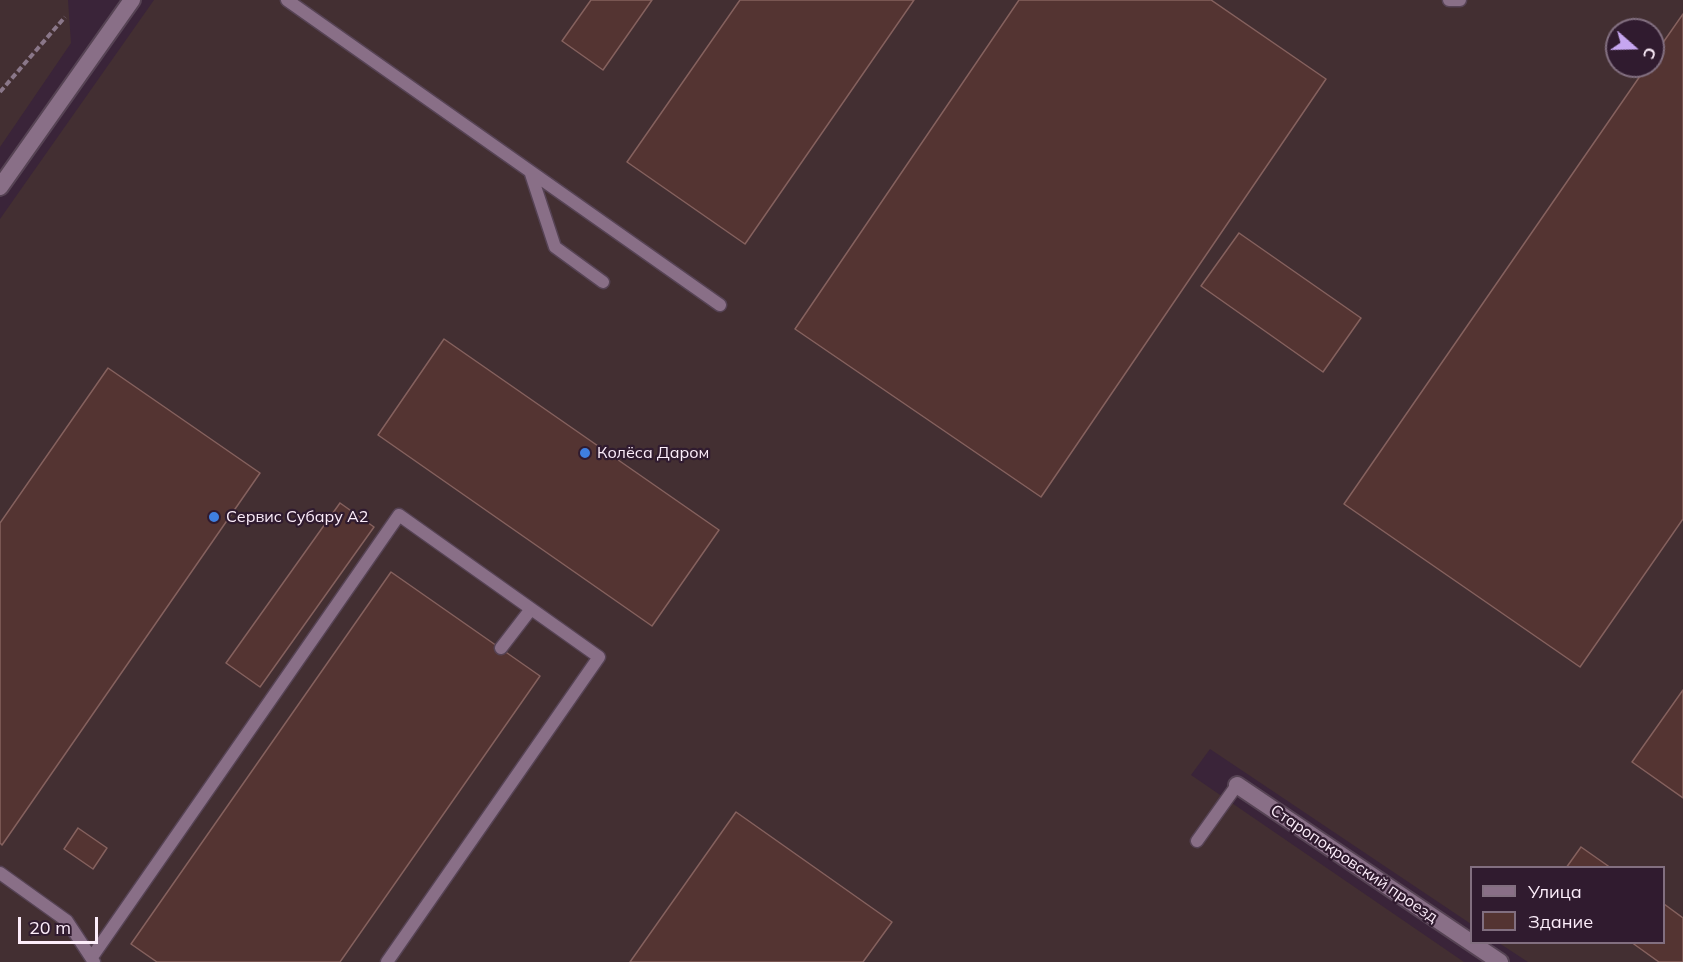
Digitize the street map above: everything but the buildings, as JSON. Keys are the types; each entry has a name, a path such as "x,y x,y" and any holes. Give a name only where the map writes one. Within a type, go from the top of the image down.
{"street":[{"path":"0,187 129,1"},
{"name":"Старопокровский проезд","path":"1237,785 1470,942"},
{"name":"Старопокровский проезд","path":"1473,944 1500,962"}],"lane":[{"path":"287,0 720,305"},
{"path":"1449,0 1460,0"},
{"path":"530,171 555,247 603,282"},
{"path":"0,873 67,921 93,960 399,515 599,657 387,962"},
{"path":"501,648 531,609"},
{"path":"1197,841 1237,785"}],"path":[{"path":"0,92 66,17"}],"shaded area":[{"path":"0,0 68,0 71,43 0,147"},
{"path":"154,0 1683,0 1683,962 1528,962 1501,944 1665,944 1665,866 1470,866 1470,923 1210,749 1191,775 1464,962 0,962 0,219"}],"place":[{"name":"Колёса Даром","path":"585,453"},
{"name":"Сервис Субару А2","path":"214,517"}]}
